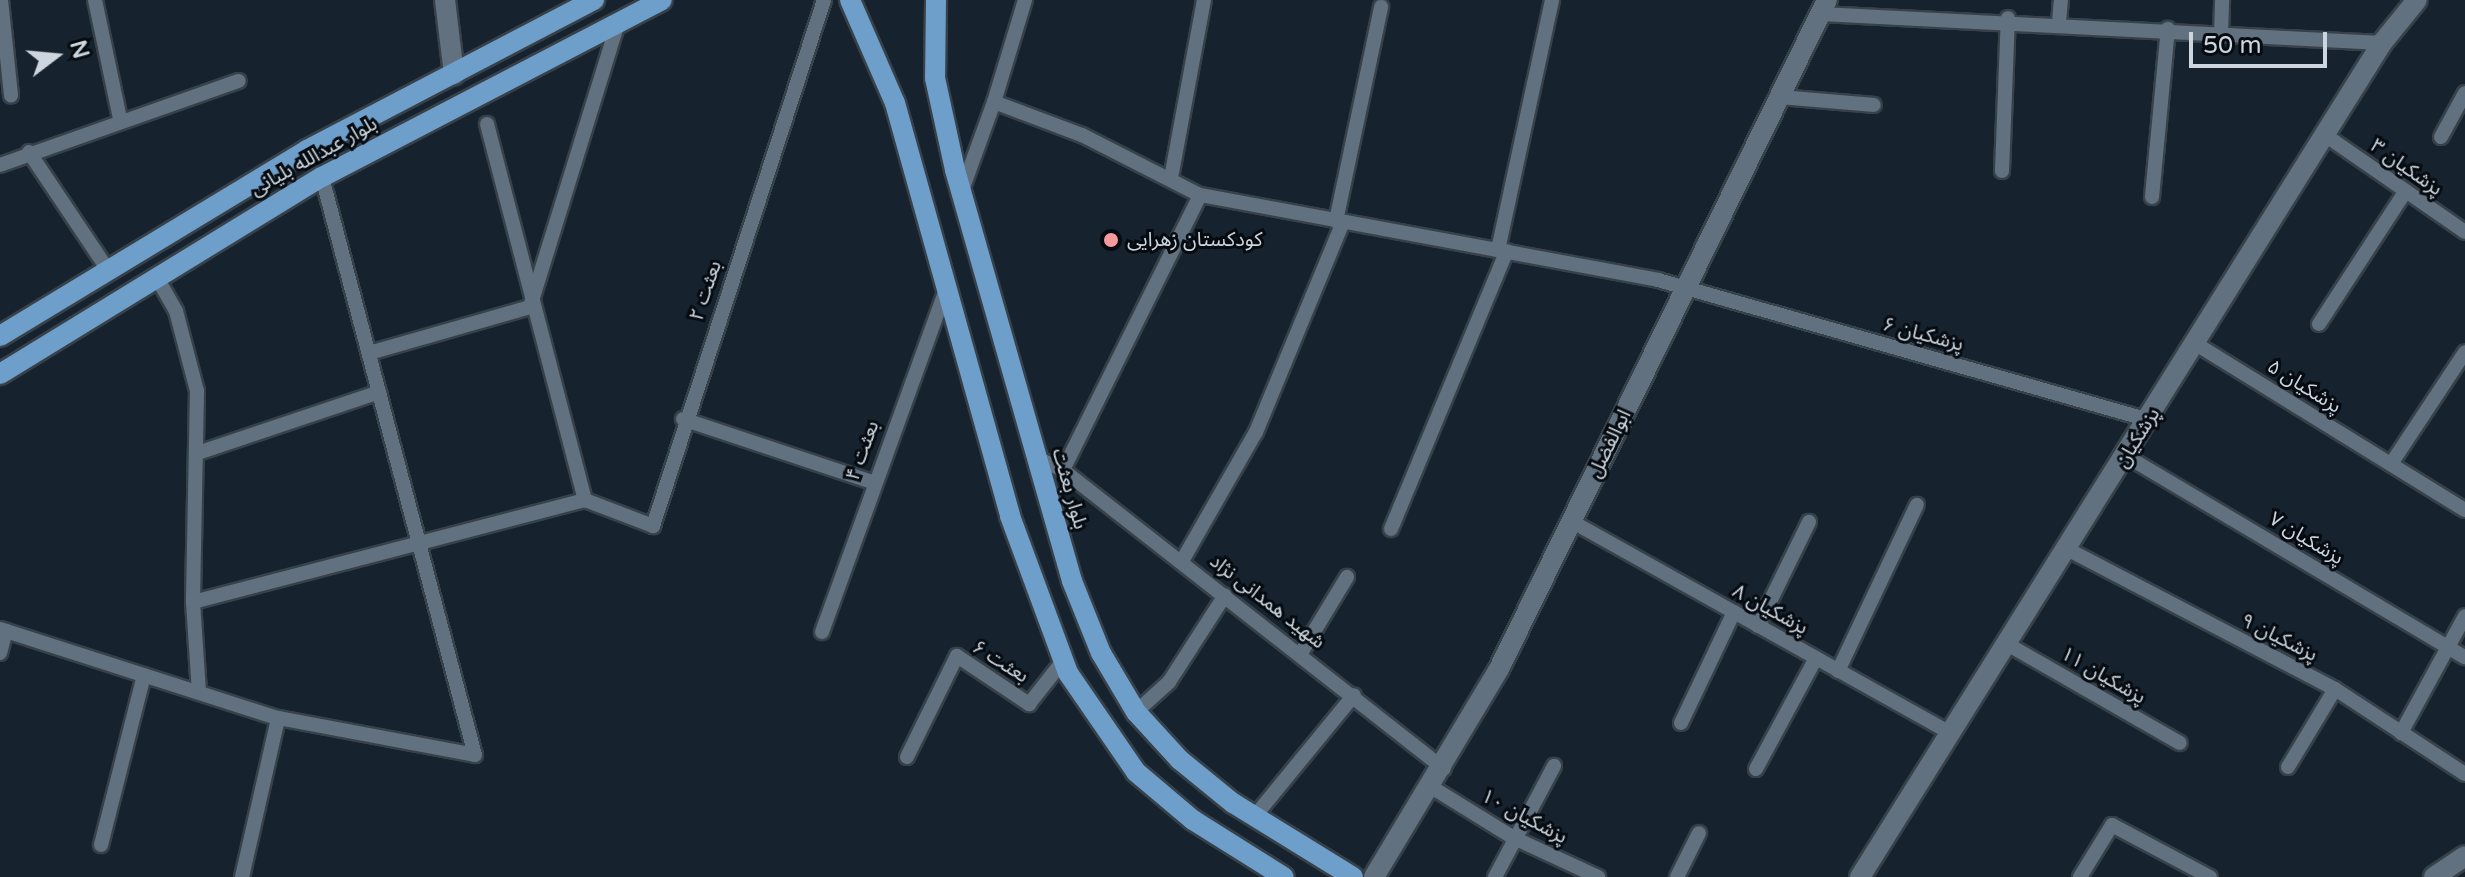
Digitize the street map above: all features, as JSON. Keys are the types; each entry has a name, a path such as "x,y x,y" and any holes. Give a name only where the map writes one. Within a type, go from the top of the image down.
{"main road":[{"name":"بلوار عبدالله بلیانی","path":"0,336 106,267 594,0"},
{"name":"بلوار عبدالله بلیانی","path":"0,374 322,177 662,0"},
{"path":"850,0 895,103 1010,516 1063,661 1093,717 1136,772 1193,820 1284,877"},
{"name":"بلوار بعثت","path":"936,0 935,78 961,193 1035,457 1086,618 1136,712 1180,760 1255,816 1353,877"}],"street":[{"path":"1,0 11,95"},
{"path":"95,0 120,119"},
{"path":"445,0 454,74"},
{"name":"بعثت ۲","path":"585,500 653,526 683,419 824,0"},
{"path":"961,193 994,102 1025,0"},
{"path":"1171,178 1204,0"},
{"path":"1391,529 1503,251 1552,0"},
{"path":"2059,22 2061,0"},
{"path":"2221,33 2222,0"},
{"name":"پزشکیان","path":"1860,877 1949,732 2069,550 2382,43 2417,0"},
{"path":"1182,561 1256,432 1339,222 1381,7"},
{"path":"1824,7 2382,43"},
{"name":"ابوالفضل","path":"1374,877 1444,769 1571,521 1824,7"},
{"path":"2002,171 2008,18"},
{"path":"530,307 618,23"},
{"path":"2152,197 2168,29"},
{"path":"0,165 120,119 239,81"},
{"path":"2441,137 2465,93"},
{"path":"1781,97 1874,105"},
{"name":"پزشکیان ۶","path":"994,102 1171,178 1200,195 1503,251 1686,290 2149,420"},
{"path":"193,602 420,548 585,500 530,307 487,124"},
{"name":"پزشکیان ۳","path":"2325,135 2465,232"},
{"path":"29,152 106,267"},
{"path":"0,653 3,630 278,718 475,755 322,177"},
{"path":"2319,324 2405,192"},
{"path":"1063,470 1200,195"},
{"path":"156,276 176,311 193,378 201,452 193,602 199,693"},
{"name":"بعثت ۴","path":"822,632 872,482 947,285"},
{"path":"369,353 530,307"},
{"name":"پزشکیان ۵","path":"2196,344 2465,510"},
{"path":"2391,464 2465,352"},
{"path":"201,452 379,392"},
{"path":"683,419 872,482"},
{"name":"پزشکیان ۷","path":"2126,456 2465,657"},
{"name":"شهید همدانی نژاد","path":"1035,457 1063,470 1301,653 1444,769"},
{"path":"1838,671 1917,505"},
{"name":"پزشکیان ۸","path":"1571,521 1949,732"},
{"path":"1758,626 1809,522"},
{"name":"پزشکیان ۹","path":"2069,550 2335,689 2465,774"},
{"path":"1301,653 1347,577"},
{"path":"1136,712 1169,682 1225,595"},
{"path":"1681,723 1734,612"},
{"path":"2401,733 2465,616"},
{"name":"پزشکیان ۱۱","path":"2007,644 2180,743"},
{"name":"بعثت ۶","path":"907,757 957,656 1029,704 1063,661"},
{"path":"1756,769 1816,658"},
{"path":"101,845 144,675"},
{"path":"2288,767 2335,689"},
{"path":"1255,816 1354,695"},
{"path":"242,877 278,718"},
{"path":"1495,877 1554,766"},
{"name":"پزشکیان ۱۰","path":"1433,788 1514,838 1598,877"},
{"path":"2080,877 2112,825 2210,877"},
{"path":"1677,877 1699,833"},
{"path":"2434,877 2465,856"}],"place":[{"name":"کودکستان زهرایی","path":"1111,240"}]}
